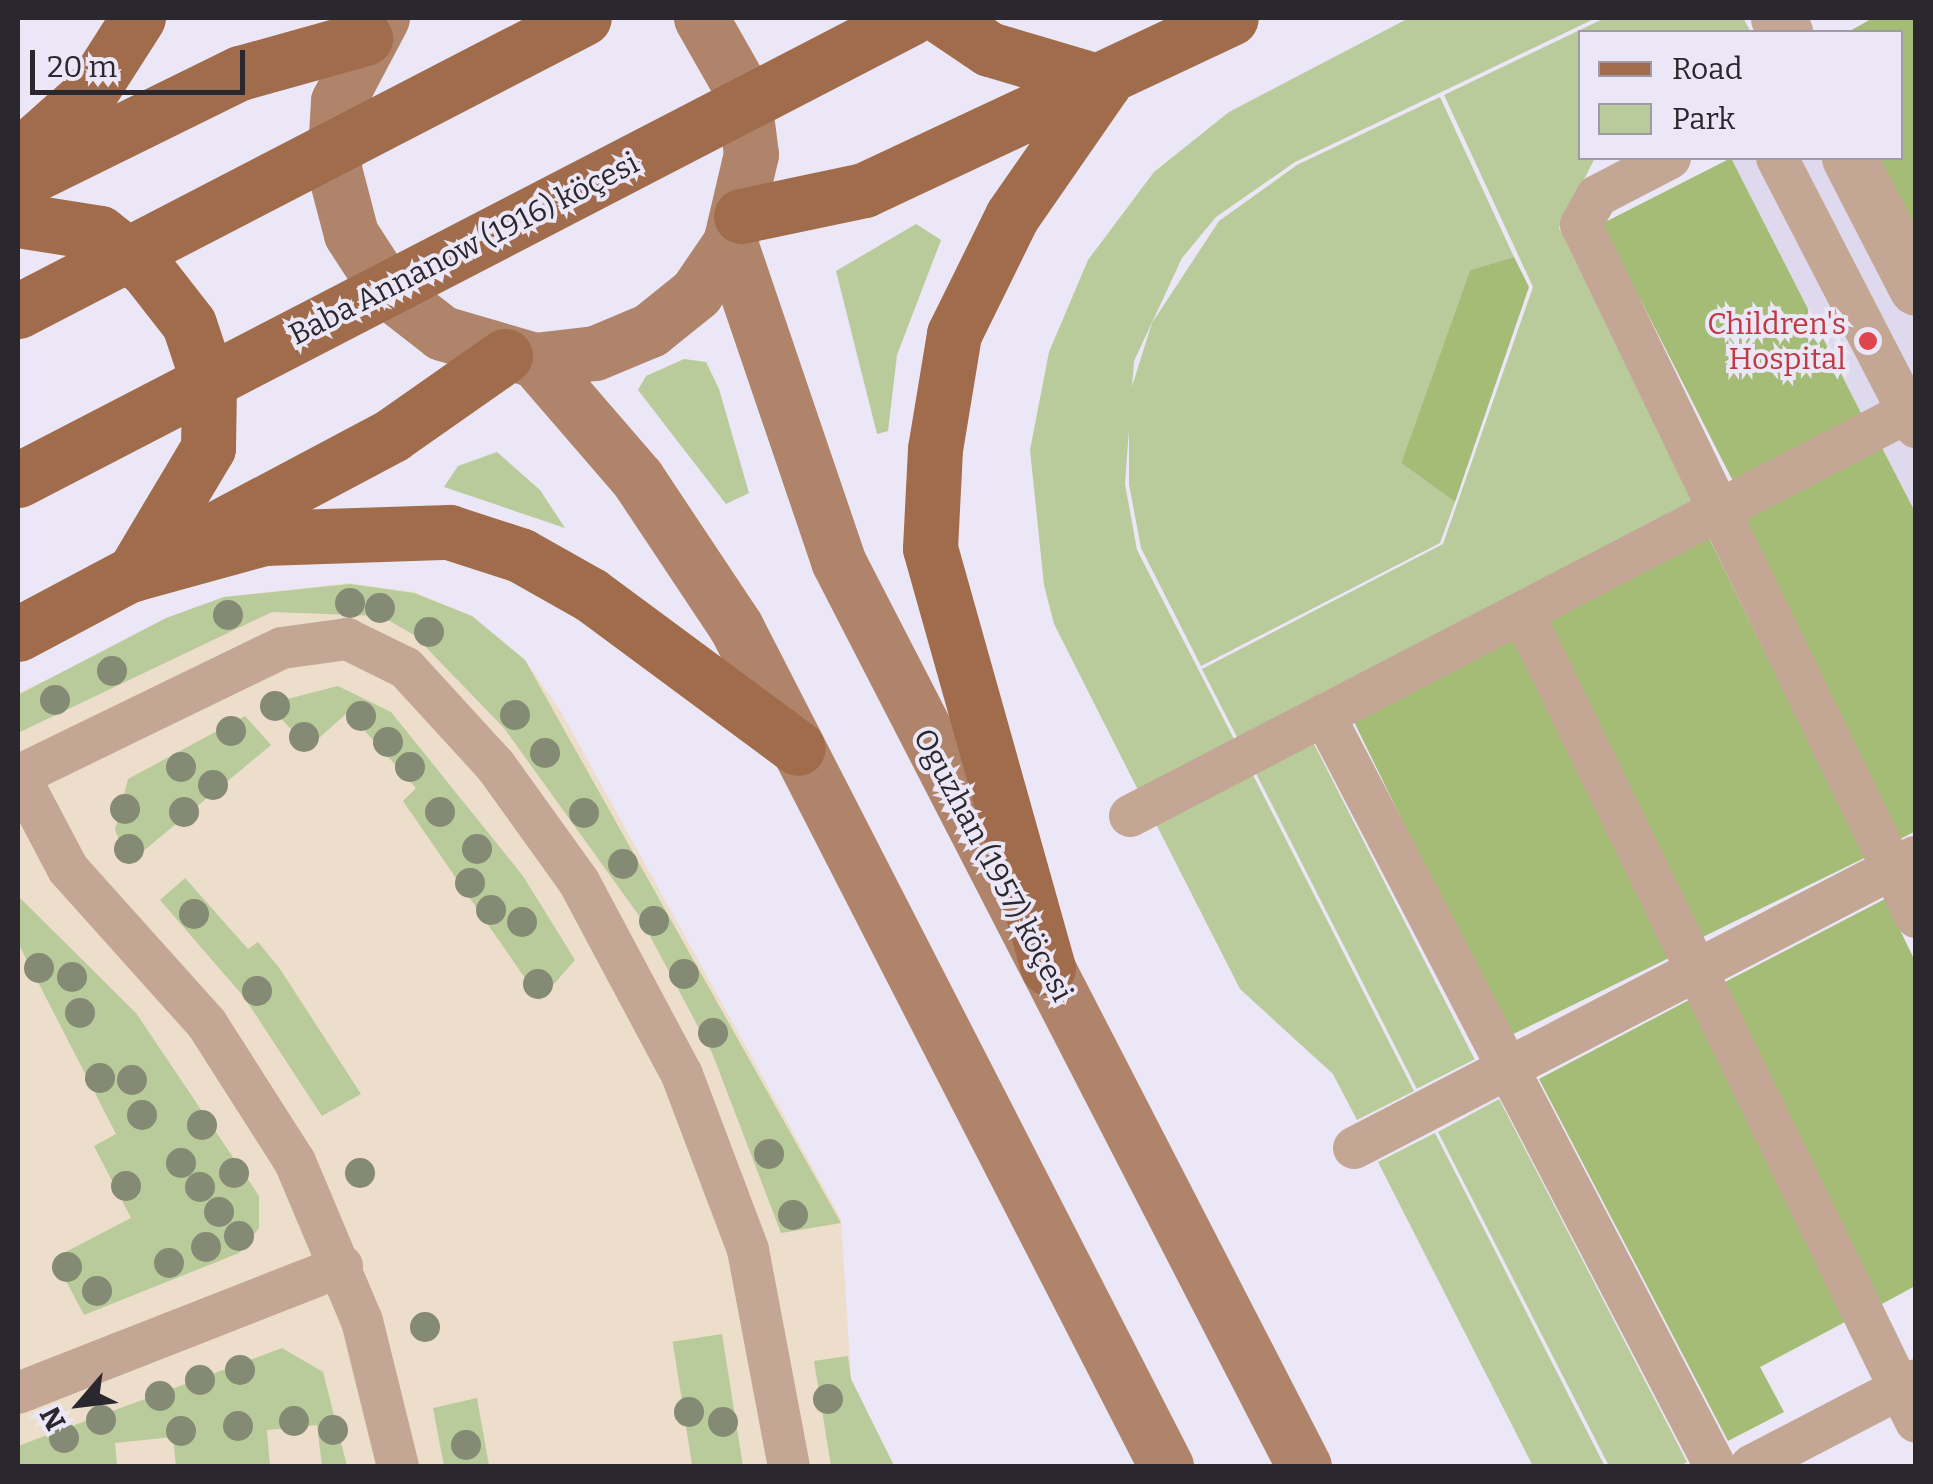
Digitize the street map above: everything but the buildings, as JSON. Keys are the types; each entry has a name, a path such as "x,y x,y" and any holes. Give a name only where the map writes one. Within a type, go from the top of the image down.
{"main road":[{"path":"18,158 90,92 138,18"},
{"path":"18,311 584,18"},
{"path":"373,28 338,100 334,169 351,234 388,291 428,323 520,358 595,353 650,330 696,293 736,229 751,154 743,92 701,18"},
{"name":"Baba Annanow (1916) köçesi","path":"18,480 910,18"},
{"path":"944,18 989,49 1104,82"},
{"path":"736,229 864,190 1104,82 1231,18"},
{"path":"18,182 240,73 373,28"},
{"path":"1048,968 930,548 934,469 954,334 1012,216 1104,82"},
{"path":"18,220 100,233 147,270 189,324 199,354 208,448 133,574"},
{"name":"Oguzhan (1957) köçesi","path":"736,229 838,561 1304,1466"},
{"path":"18,634 392,436 520,358"},
{"path":"520,358 637,478 736,627 1166,1466"},
{"path":"133,574 264,538 449,532 520,555 592,595 798,748"}],"street":[{"path":"1850,160 1916,288"}],"lane":[{"path":"1666,160 1598,196 1581,225 1719,510 1904,863 1916,917"},
{"path":"1130,816 1719,510 1912,420 1778,160"},
{"path":"1523,613 1910,1397 1751,1466"},
{"path":"398,1466 342,1266 239,1069 174,982 68,869 18,776 282,648 347,639 406,668 495,765 579,882 682,1075 748,1250 790,1466"},
{"path":"1324,715 1715,1466"},
{"path":"1354,1148 1904,863"},
{"path":"18,1393 342,1266"}],"shaded area":[{"name":"Children's Hospital","path":"1915,18 1915,524 1728,160 1903,160 1902,30"},
{"path":"349,583 414,592 472,616 525,660 560,710 841,1219 851,1379 895,1466 18,1466 18,693 223,597"}],"green space":[{"path":"1409,18 1596,18 1295,162 1216,217 1182,258 1134,361 1125,484 1137,550 1236,743 1139,792 1054,624 1044,585 1030,450 1049,352 1088,260 1154,172 1229,112"},
{"path":"1605,18 1743,18 1750,30 1580,30"},
{"path":"1873,18 1915,18 1915,248 1871,160 1903,160 1903,30 1852,30"},
{"path":"1578,31 1578,160 1594,160 1559,228 1694,505 1239,741 1202,669 1443,544 1533,287 1444,95"},
{"path":"1440,97 1514,257 1470,270 1401,463 1455,502 1440,543 1201,666 1141,548 1129,484 1129,396 1152,323 1219,221 1297,165"},
{"path":"1727,160 1732,160 1863,417 1734,483 1602,224"},
{"path":"916,224 941,240 897,355 888,431 877,434 836,271"},
{"path":"1514,257 1529,287 1455,502 1401,463 1470,270"},
{"path":"684,359 706,362 719,389 749,493 726,504 638,390 646,376"},
{"path":"1881,446 1915,512 1916,831 1900,839 1744,517"},
{"path":"497,452 540,490 565,528 444,487 458,466"},
{"path":"1708,536 1865,858 1703,937 1546,615"},
{"path":"350,584 414,593 472,616 525,660 841,1223 781,1233 713,1055 640,917 504,728 414,635 381,616 272,612 18,733 18,695 166,618 224,597"},
{"path":"1513,637 1669,958 1508,1037 1351,716"},
{"path":"338,686 391,712 523,876 575,960 540,1000 403,801 416,788 348,712 308,748 268,704"},
{"path":"245,716 271,745 129,863 115,830 128,779"},
{"path":"1313,742 1475,1059 1417,1089 1255,772"},
{"path":"1252,773 1414,1091 1357,1120 1333,1074 1240,989 1155,822"},
{"path":"185,878 248,949 258,942 280,969 361,1094 322,1116 244,997 160,900"},
{"path":"18,896 136,1013 259,1196 259,1228 239,1253 84,1315 54,1258 131,1218 94,1146 116,1134 18,943"},
{"path":"1885,899 1915,961 1915,1286 1880,1305 1725,982"},
{"path":"1689,1000 1845,1322 1760,1367 1784,1412 1728,1441 1539,1079"},
{"path":"1499,1099 1687,1462 1679,1466 1609,1466 1438,1132"},
{"path":"1435,1133 1605,1466 1533,1466 1378,1162"},
{"path":"722,1334 743,1466 692,1466 673,1342"},
{"path":"282,1348 323,1372 347,1466 322,1466 317,1425 267,1430 270,1466 176,1466 173,1437 115,1443 117,1466 18,1466 18,1446"},
{"path":"848,1356 851,1379 894,1466 831,1466 814,1361"},
{"path":"477,1398 489,1466 444,1466 433,1408"}],"place":[{"name":"Children's Hospital","path":"1868,341"}]}
